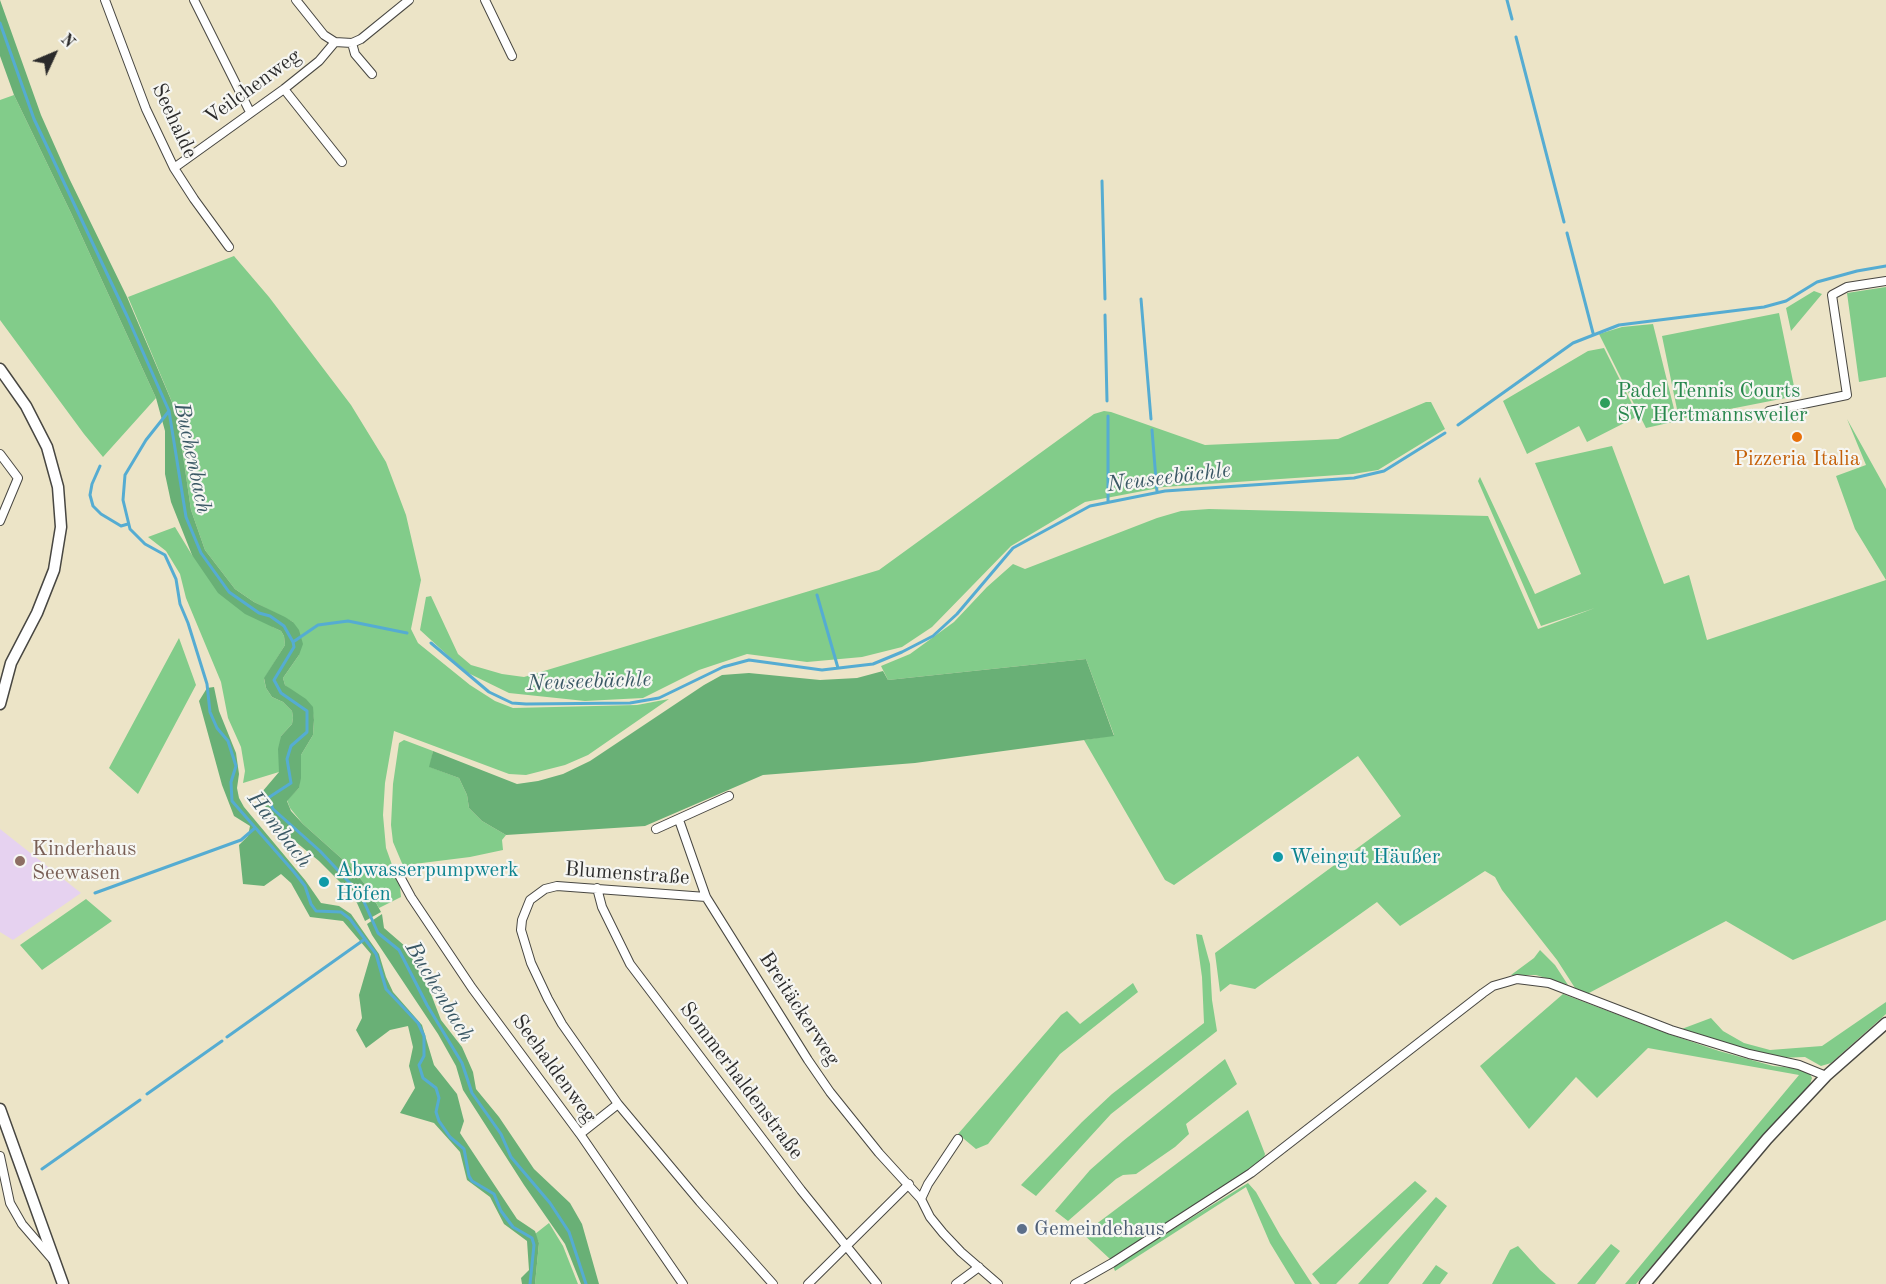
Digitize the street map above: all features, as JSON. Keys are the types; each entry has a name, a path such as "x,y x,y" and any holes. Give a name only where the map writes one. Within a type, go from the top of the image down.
{"street":[{"name":"Seehalde","path":"105,0 146,109 174,168 229,247"},
{"path":"194,0 250,112"},
{"path":"296,0 324,35 335,42 352,43 361,39 398,3 410,0"},
{"path":"485,0 512,56"},
{"name":"Veilchenweg","path":"174,168 284,89 319,61 335,42"},
{"path":"352,43 355,54 372,74"},
{"path":"284,89 342,162"},
{"path":"1769,411 1847,395 1832,295 1847,287 1886,281"},
{"path":"0,369 26,406 47,447 58,487 61,527 54,570 37,613 11,663 0,705"},
{"path":"0,454 18,478 0,521"},
{"path":"656,829 729,796"},
{"name":"Breitäckerweg","path":"679,820 706,897 791,1035 830,1092 879,1152 909,1184 943,1233 998,1284"},
{"name":"Seehaldenweg","path":"398,873 411,897 471,988 580,1134 683,1284"},
{"name":"Blumenstraße","path":"706,897 557,886 545,889 530,900 522,920 521,930 531,963 548,999 562,1024 618,1104 700,1202 773,1284"},
{"name":"Sommerhaldenstraße","path":"597,888 602,907 630,964 801,1190 877,1284"},
{"path":"1075,1284 1112,1263 1251,1173 1483,993 1493,986 1517,979 1549,983 1671,1030 1749,1054 1798,1065 1826,1076"},
{"path":"1645,1284 1767,1139 1826,1076 1886,1023"},
{"path":"580,1134 618,1104"},
{"path":"0,1109 63,1284"},
{"path":"921,1199 928,1184 958,1139"},
{"path":"0,1156 10,1203 22,1224 56,1264"},
{"path":"808,1284 909,1184"},
{"path":"956,1284 979,1268"}],"shaded area":[{"name":"Kinderhaus Seewasen","path":"0,829 81,893 13,940 0,932"}],"green space":[{"path":"0,0 41,115 127,297 177,414 191,510 205,550 235,589 254,602 293,622 299,630 303,644 299,655 283,678 285,685 306,699 313,707 313,735 301,755 299,788 287,801 291,811 303,824 350,866 368,888 381,912 365,921 348,890 319,861 280,829 267,813 262,792 279,772 278,749 281,736 292,724 293,718 292,711 283,702 272,697 266,688 264,678 285,645 284,636 281,631 245,614 218,593 192,555 171,502 165,474 165,431 156,398 14,95 0,56"},
{"path":"14,95 156,398 103,457 0,320 0,100"},
{"path":"234,256 269,297 351,405 386,462 406,515 421,580 411,629 418,643 470,685 495,701 513,708 637,705 669,699 588,755 565,765 526,775 509,774 394,731 385,783 383,815 386,848 400,887 401,897 379,908 368,888 350,866 303,824 290,808 287,800 299,788 301,755 313,735 314,720 312,707 285,685 283,678 299,655 293,622 254,602 235,589 205,550 191,510 177,414 128,297"},
{"path":"1886,287 1886,377 1859,382 1847,293"},
{"path":"1814,291 1822,294 1791,331 1786,308"},
{"path":"1779,313 1796,396 1679,419 1662,336"},
{"path":"1653,324 1677,421 1646,428 1599,334 1622,327"},
{"path":"1604,348 1638,416 1587,442 1579,426 1527,454 1503,401 1588,351"},
{"path":"1426,402 1431,402 1445,429 1378,470 1353,474 1164,487 1085,502 1011,546 932,627 902,647 862,657 807,662 747,654 699,670 643,698 585,701 509,693 466,672 420,630 426,597 431,596 458,654 471,665 502,674 524,677 879,570 1094,414 1104,411 1111,412 1205,445 1338,439"},
{"path":"1847,419 1886,489 1886,580 1855,529 1836,476 1866,465"},
{"path":"1612,446 1664,584 1689,575 1707,640 1886,580 1886,920 1793,960 1726,921 1587,994 1575,988 1557,960 1502,890 1495,877 1485,871 1400,926 1377,902 1255,989 1230,984 1220,992 1215,953 1401,816 1358,756 1174,885 1165,880 1084,740 1114,735 1086,659 888,680 881,666 910,654 954,622 987,587 1013,564 1025,569 1157,518 1181,511 1209,509 1488,516 1538,629 1595,608 1541,626 1478,481 1480,477 1535,594 1581,574 1535,463"},
{"path":"175,527 192,555 284,636 285,645 264,679 266,688 272,697 283,702 292,711 292,724 281,736 279,772 243,783 245,771 241,747 228,718 221,682 186,598 180,574 166,551 148,537"},
{"path":"179,638 196,685 138,794 109,768"},
{"path":"1086,659 1114,736 915,763 763,775 645,826 506,835 482,821 469,808 467,795 459,778 429,767 433,751 517,784 563,774 590,761 722,675 749,673 820,680 857,678 883,671 888,680"},
{"path":"214,687 219,711 236,753 239,798 321,903 339,906 351,914 379,954 393,992 422,1025 434,1065 457,1094 464,1121 460,1133 517,1219 535,1231 539,1243 535,1284 522,1284 521,1278 529,1270 527,1241 504,1224 490,1197 467,1180 460,1152 434,1123 400,1113 415,1088 409,1066 413,1047 408,1026 390,1030 366,1048 356,1030 362,1018 359,995 371,954 343,921 310,917 291,883 281,874 264,886 243,884 239,845 248,836 250,826 234,816 222,785 199,701 207,688"},
{"path":"404,740 433,751 430,767 459,778 467,795 469,808 482,821 506,835 502,840 503,850 414,864 404,868 393,842 391,825 393,784 399,743"},
{"path":"86,899 112,921 42,970 20,945"},
{"path":"382,914 384,928 406,947 429,989 441,1020 462,1047 473,1072 476,1089 499,1117 534,1169 570,1203 582,1224 599,1284 581,1284 565,1244 463,1090 456,1066 438,1034 372,935 367,924"},
{"path":"1196,934 1202,935 1210,964 1217,1031 1111,1114 1036,1196 1021,1185 1112,1094 1204,1023 1202,977"},
{"path":"1540,950 1555,965 1568,985 1536,975 1511,975 1534,958"},
{"path":"1133,983 1138,992 1060,1054 988,1144 976,1149 958,1134 1061,1015 1067,1011 1080,1024"},
{"path":"1563,994 1719,1051 1773,1066 1803,1069 1809,1072 1812,1078 1810,1084 1636,1284 1625,1284 1799,1075 1648,1048 1597,1098 1576,1077 1529,1129 1480,1066"},
{"path":"1886,1002 1886,1014 1831,1063 1821,1066 1805,1057 1775,1058 1679,1030 1711,1018 1723,1031 1744,1043 1770,1050 1822,1046"},
{"path":"1225,1059 1237,1084 1186,1124 1189,1134 1175,1147 1136,1174 1123,1175 1116,1179 1068,1221 1055,1211 1090,1170"},
{"path":"1248,1110 1265,1154 1263,1162 1110,1259 1083,1234"},
{"path":"1415,1181 1427,1191 1336,1284 1320,1284 1312,1274"},
{"path":"1248,1183 1256,1192 1280,1235 1312,1284 1295,1284 1270,1243 1246,1187 1115,1271 1113,1266"},
{"path":"1436,1197 1447,1206 1388,1284 1358,1284"},
{"path":"549,1223 563,1246 578,1284 535,1284 539,1243 535,1234"},
{"path":"1611,1244 1620,1251 1595,1284 1577,1284"},
{"path":"1518,1246 1556,1284 1492,1284 1510,1250"},
{"path":"1436,1265 1448,1273 1440,1284 1422,1284"}],"waterway":[{"path":"1507,0 1512,19"},
{"name":"Buchenbach","path":"0,23 34,119 169,411 186,517 201,553 229,592 259,613 270,616 284,626 293,642 294,647 274,680 281,693 307,711 307,732 291,746 287,759 291,783 268,798 273,809 320,851 361,895 378,933 399,950 427,1005 462,1063 472,1093 501,1134 511,1157 550,1203 569,1232 586,1284"},
{"path":"1516,37 1564,222"},
{"path":"1102,181 1105,299"},
{"path":"1567,233 1593,333"},
{"path":"1458,425 1573,343 1619,325 1764,307 1786,301 1817,282 1886,266"},
{"path":"1141,299 1151,419"},
{"path":"1105,315 1107,401"},
{"name":"Hambach","path":"169,411 146,440 125,475 123,500 130,529 145,544 165,555 176,579 180,604 207,684 210,712 217,728 228,741 236,766 231,782 232,801 305,886 316,911 341,912 350,919 376,954 386,989 418,1023 424,1036 424,1056 419,1065 423,1078 436,1088 439,1098 436,1112 439,1121 450,1137 464,1149 469,1176 472,1181 494,1194 501,1211 513,1227 532,1238 534,1245 530,1284"},
{"path":"1108,416 1108,501"},
{"path":"1152,430 1157,492"},
{"name":"Neuseebächle","path":"431,643 489,692 512,703 526,704 630,703 659,698 723,667 749,660 822,670 873,664 933,636 957,614 1013,548 1090,506 1165,491 1354,478 1384,471 1445,433"},
{"path":"100,466 90,495 93,506 101,514 121,526 128,524"},
{"path":"817,595 838,668"},
{"name":"Neuseebächle","path":"293,642 318,625 348,621 407,633"},
{"path":"95,893 241,840 255,828"},
{"path":"227,1037 365,939"},
{"path":"147,1094 222,1041"},
{"path":"42,1169 140,1100"}],"place":[{"name":"Padel Tennis Courts SV Hertmannsweiler","path":"1605,403"},
{"name":"Pizzeria Italia","path":"1797,437"},
{"name":"Weingut Häußer","path":"1278,857"},
{"name":"Kinderhaus Seewasen","path":"20,861"},
{"name":"Abwasserpumpwerk Höfen","path":"324,882"},
{"name":"Gemeindehaus","path":"1022,1229"}]}
